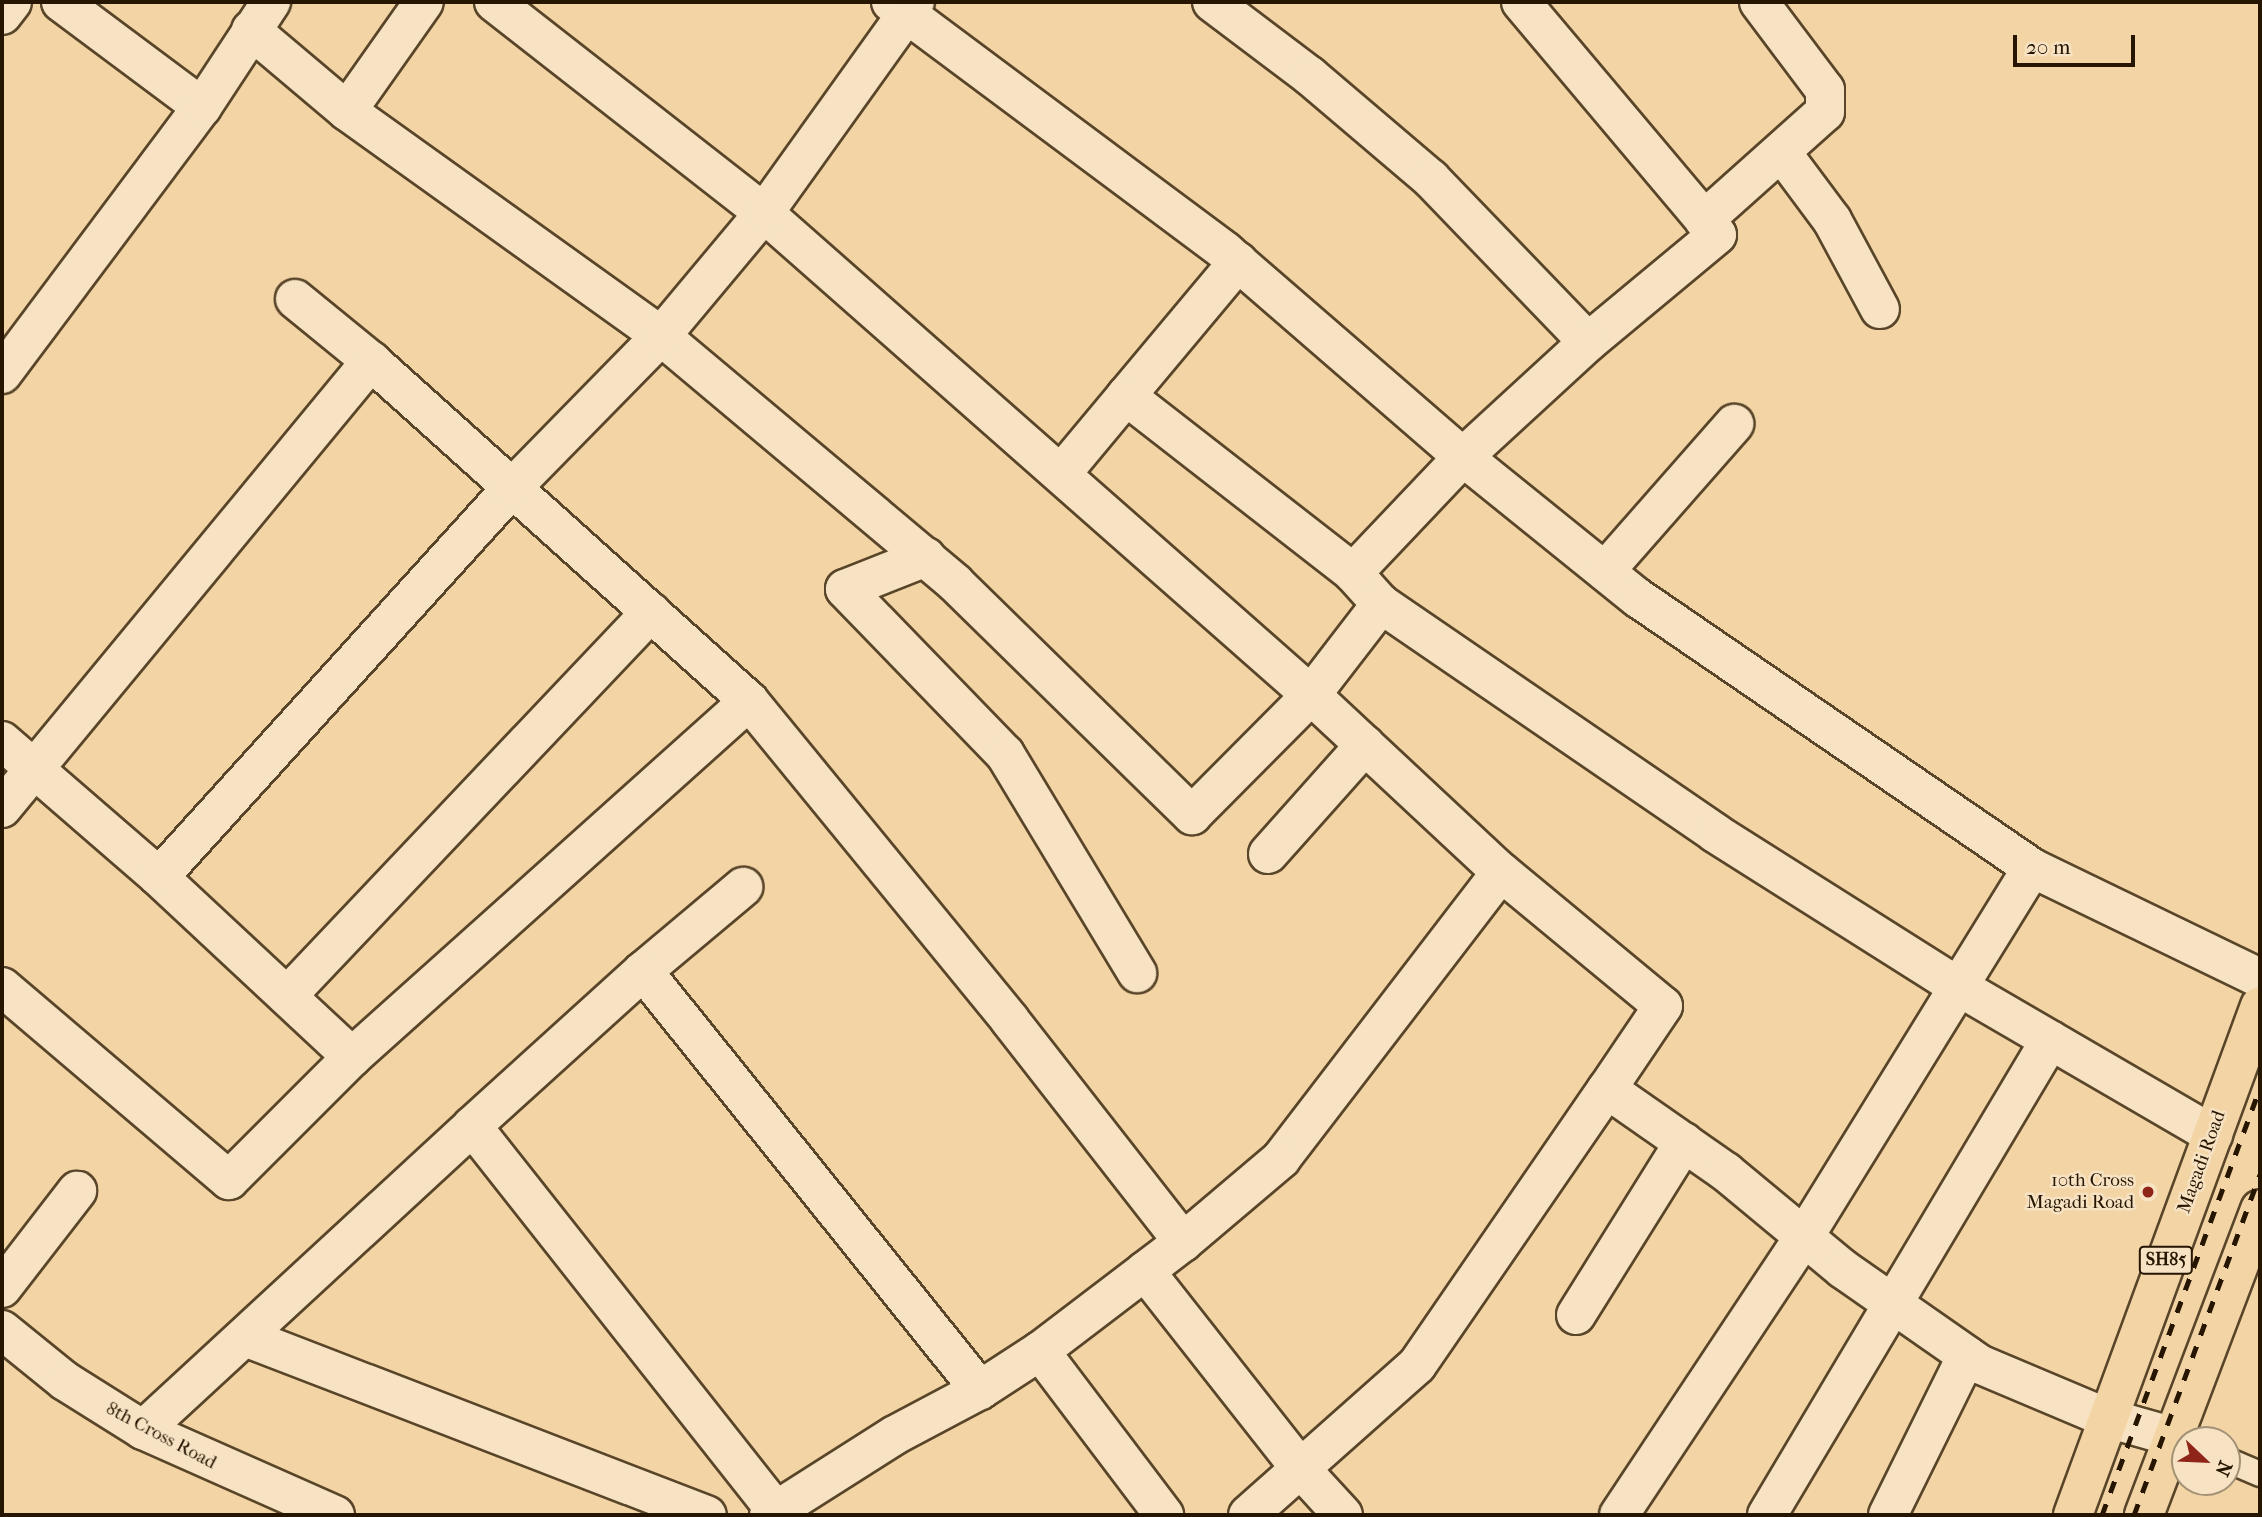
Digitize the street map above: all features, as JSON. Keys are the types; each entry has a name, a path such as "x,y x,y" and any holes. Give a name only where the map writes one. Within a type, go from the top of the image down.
{"main road":[{"name":"Magadi Road","path":"2073,1515 2260,1006"},
{"path":"2185,1426 2260,1209"},
{"path":"2144,1515 2171,1458"}],"street":[{"path":"2,15 12,2"},
{"path":"61,2 202,107"},
{"path":"347,111 425,2"},
{"path":"494,2 764,213 1311,695 1501,872 1663,1006 1418,1365 1299,1467 1248,1515"},
{"path":"1213,2 1310,76 1431,179 1588,342"},
{"path":"1353,573 1463,457 1588,342 1717,234 1521,2"},
{"path":"1704,220 1825,112 1825,90 1759,2"},
{"path":"159,877 510,490 661,336 764,213 904,6 1238,262 1463,457 1605,570 2032,868 2260,978"},
{"path":"2,374 202,107 261,16 347,111 661,336 926,557 1192,815 1311,695 1381,604"},
{"path":"1782,153 1832,220 1880,309"},
{"path":"1061,474 1238,262"},
{"path":"295,299 371,361 510,490 652,612 749,701 1009,1019 1183,1242"},
{"path":"2,808 31,769 371,361"},
{"path":"1126,396 1353,573 1381,604 1715,833 1959,987 2213,1135"},
{"path":"1605,570 1734,424"},
{"path":"926,557 845,589 1005,754 1137,973"},
{"path":"287,996 652,612"},
{"path":"2,988 229,1180 352,1057 749,701"},
{"path":"2,741 31,769 159,877 352,1057"},
{"path":"1268,854 1365,745"},
{"path":"1619,1515 1804,1237 2032,868"},
{"path":"472,1126 794,1508 895,1435 980,1390 1040,1351 1183,1242 1281,1159 1501,872"},
{"path":"143,1430 643,971 743,887"},
{"path":"643,971 980,1390"},
{"path":"1767,1515 2050,1040"},
{"path":"1607,1089 1684,1142 1894,1305 1967,1355 2107,1418 2171,1436"},
{"path":"1576,1315 1684,1142"},
{"path":"2,1288 78,1191"},
{"path":"1145,1271 1299,1467 1343,1515"},
{"name":"8th Cross Road","path":"2,1330 65,1381 143,1430 335,1515"},
{"path":"245,1336 707,1515"},
{"path":"1040,1351 1164,1515"},
{"path":"1888,1515 1967,1355"}],"lane":[{"path":"2241,1466 2260,1474"}],"railway":[{"path":"2102,1515 2260,1088"},
{"path":"2134,1515 2260,1175"}],"place":[{"name":"10th Cross Magadi Road","path":"2148,1192"}]}
